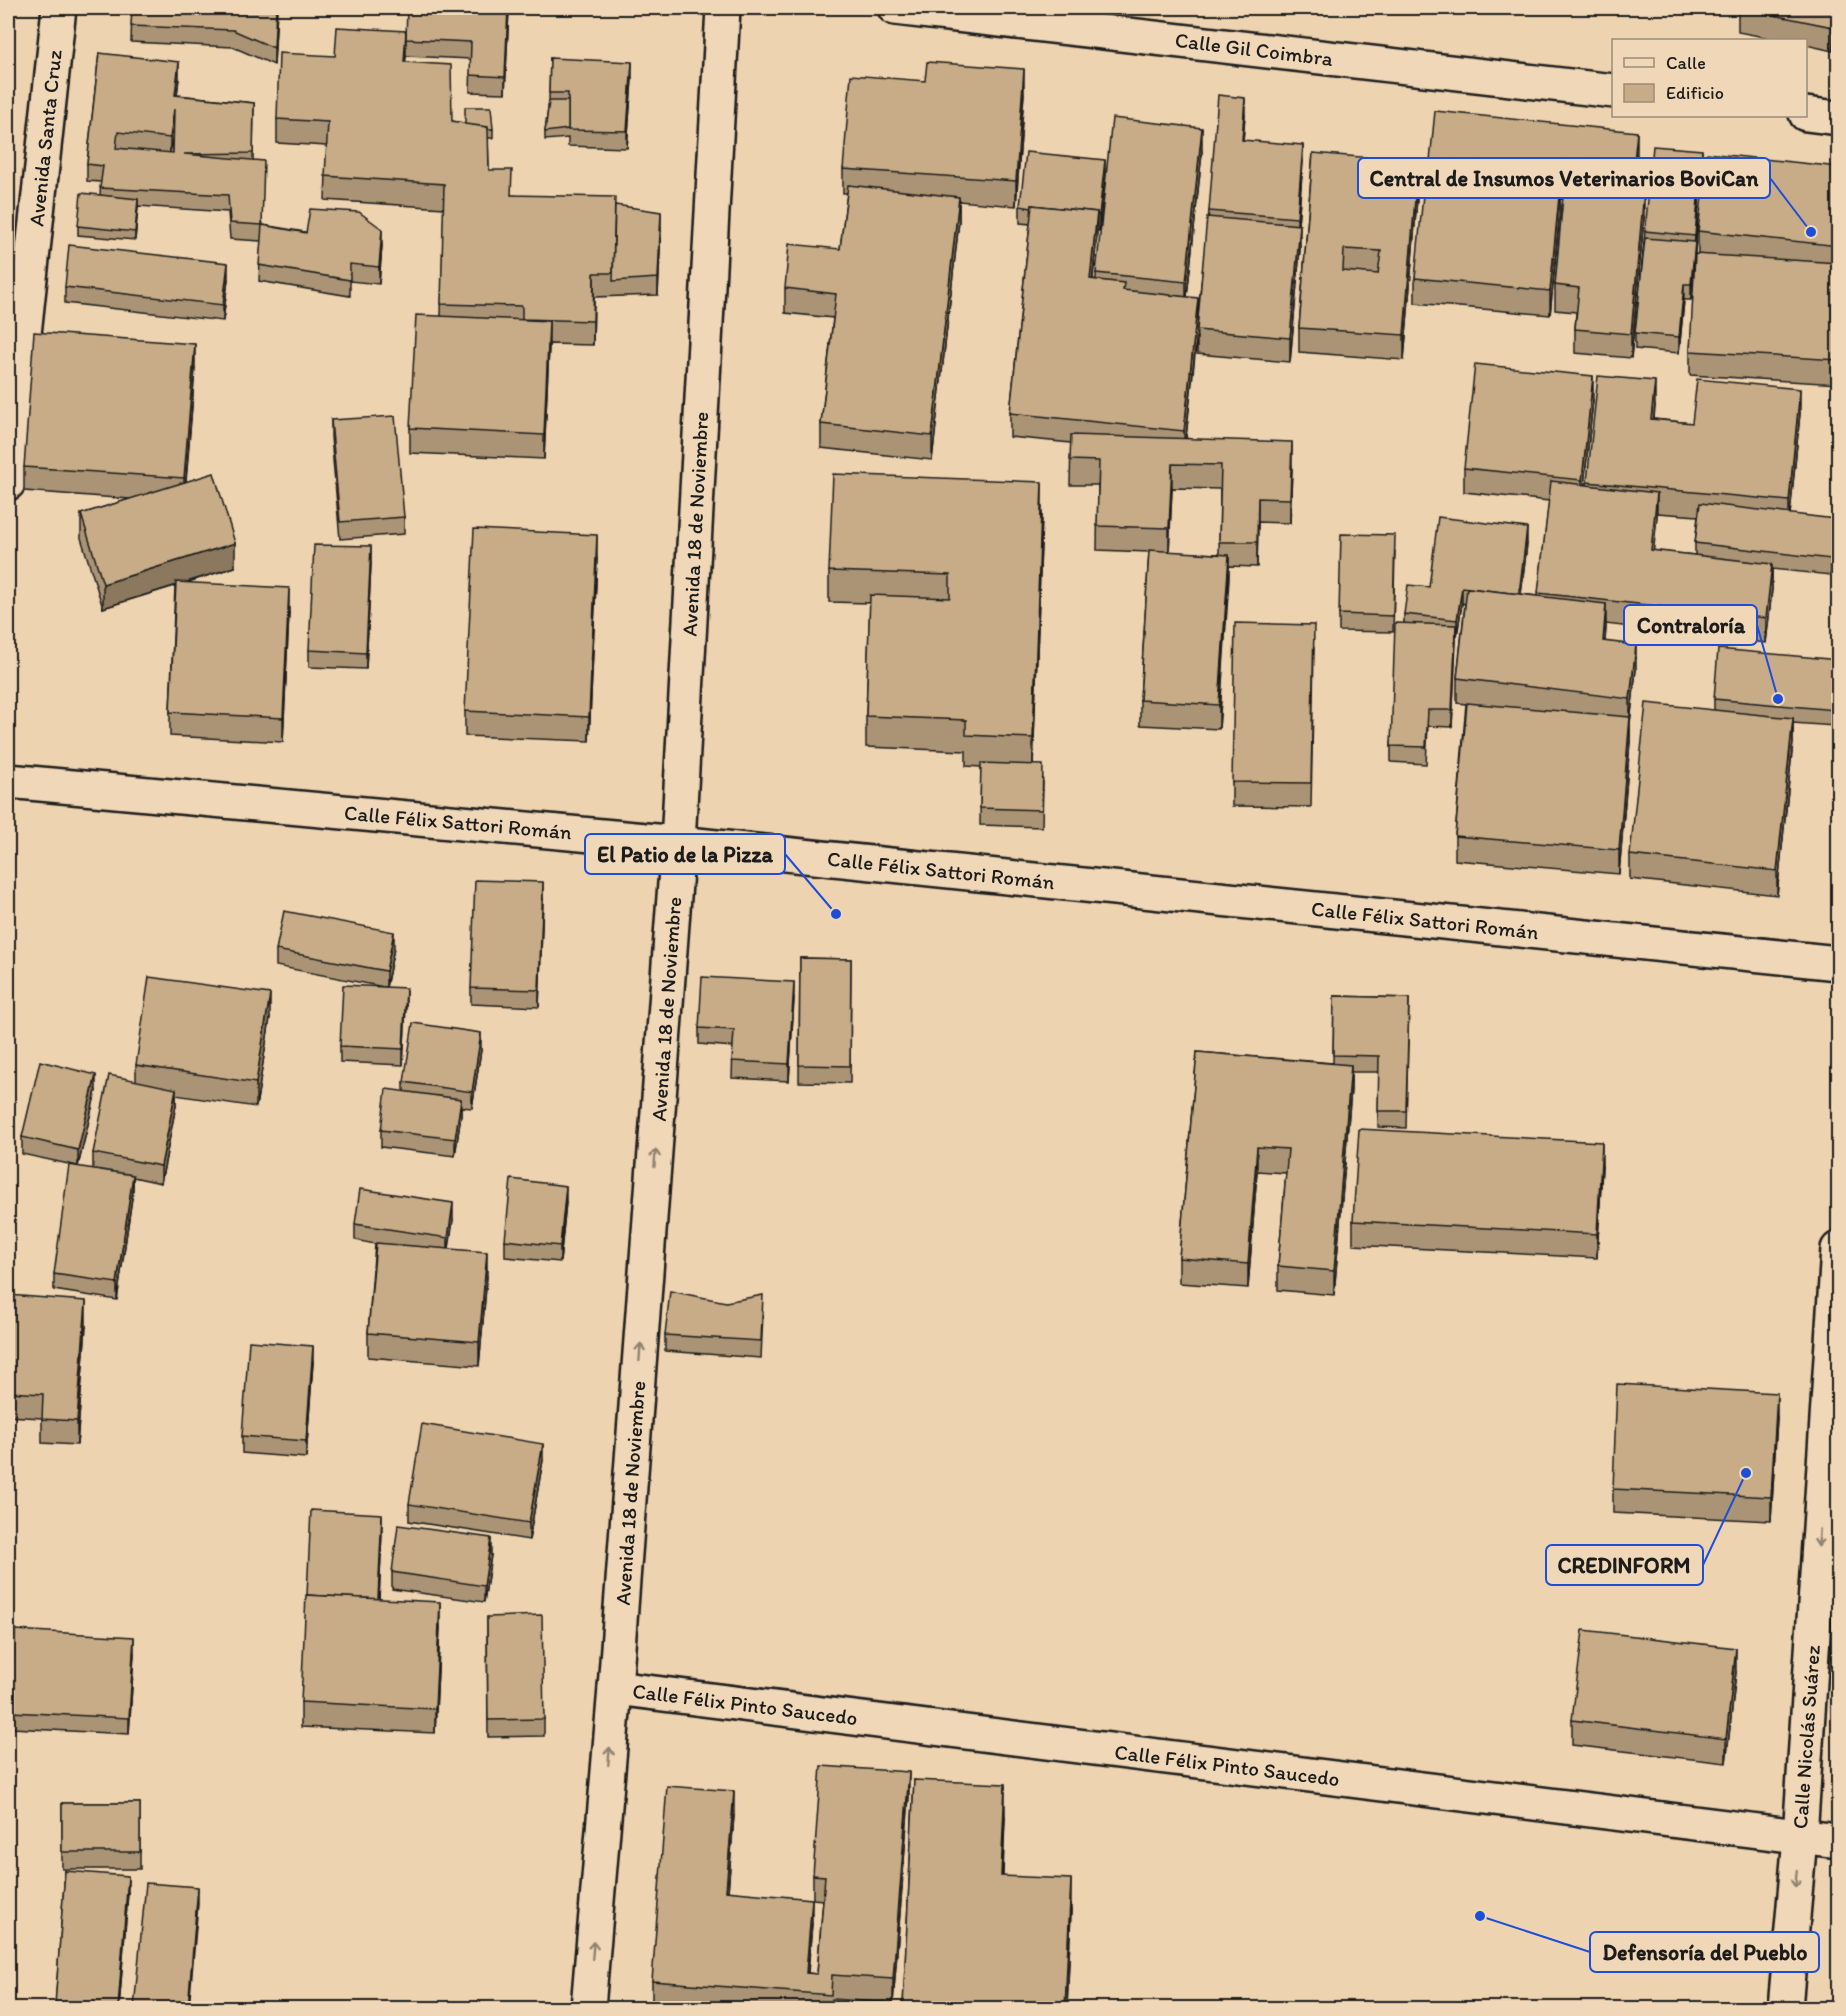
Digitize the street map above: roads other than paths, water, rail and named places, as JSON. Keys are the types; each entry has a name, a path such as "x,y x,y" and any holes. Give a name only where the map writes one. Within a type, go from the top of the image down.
{"street":[{"name":"Avenida Santa Cruz","path":"8,483 59,8"},
{"name":"Avenida 18 de Noviembre","path":"588,2008 615,1688 678,843 723,8"},
{"name":"Calle Gil Coimbra","path":"895,8 1612,91"},
{"path":"1807,114 1839,118"},
{"name":"Calle Félix Sattori Román","path":"8,781 678,843 1839,963"},
{"name":"Calle Nicolás Suárez","path":"1785,2008 1800,1837 1839,1249"},
{"name":"Calle Félix Pinto Saucedo","path":"615,1688 1839,1841"}],"place":[{"name":"Central de Insumos Veterinarios BoviCan","path":"1811,232"},
{"name":"Contraloría","path":"1778,699"},
{"name":"El Patio de la Pizza","path":"836,914"},
{"name":"CREDINFORM","path":"1746,1473"},
{"name":"Defensoría del Pueblo","path":"1480,1916"}]}
